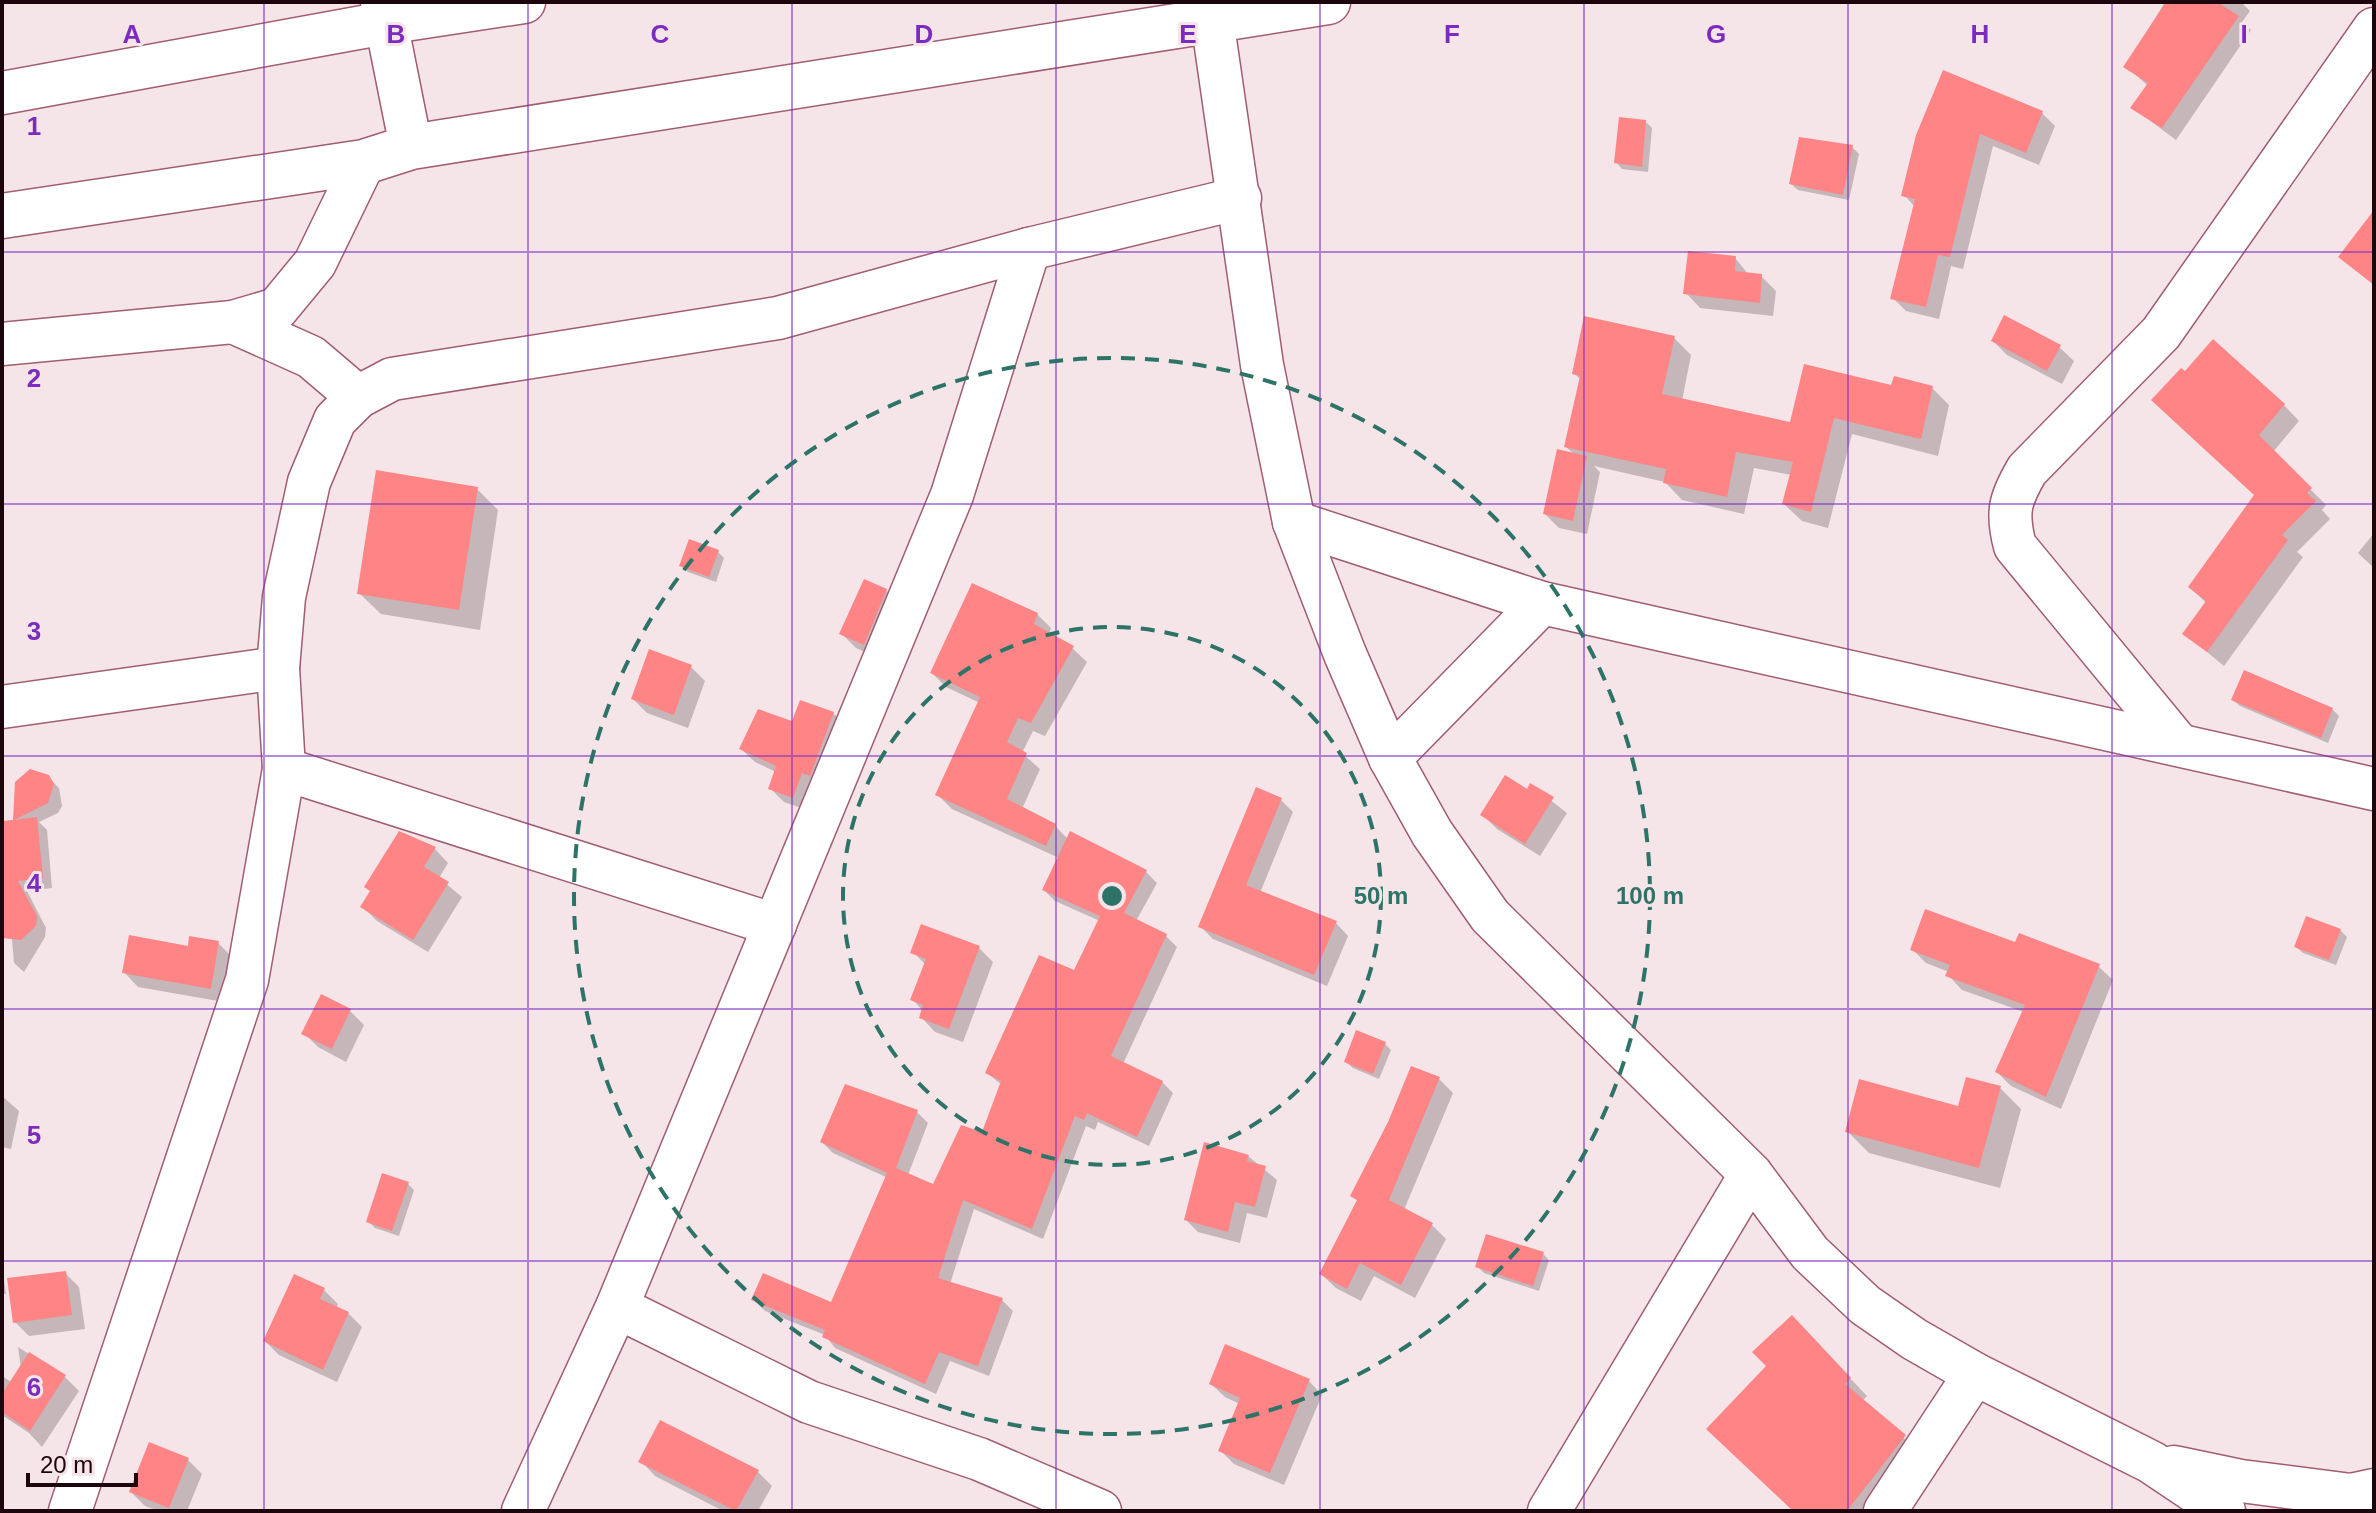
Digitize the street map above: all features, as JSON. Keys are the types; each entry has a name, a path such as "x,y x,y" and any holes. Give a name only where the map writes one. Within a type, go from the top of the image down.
{"main road":[{"path":"2,216 364,162 411,147 1328,2"}],"street":[{"path":"2,93 384,13 524,2"},
{"path":"384,13 411,147"},
{"path":"1212,19 1262,365 1294,522 1345,654 1390,758 1432,833 1490,916 1751,1174 1810,1253 1865,1305 1914,1339 1975,1374 2151,1462 2224,1511"},
{"path":"2179,745 2015,546 2010,525 2011,497 2027,470 2161,333 2374,29"},
{"path":"2,344 233,322 277,309 315,263 364,162"},
{"path":"70,1511 247,980 284,769 278,668 284,597 309,482 335,420 358,397 392,379 778,318 1029,249 1240,198"},
{"path":"523,1511 617,1307 952,495 1029,249"},
{"path":"233,322 311,357 358,397"},
{"path":"1294,522 1542,603 2374,789"},
{"path":"1390,758 1542,603"},
{"path":"2,707 278,668"},
{"path":"284,769 775,925"},
{"path":"1549,1511 1751,1174"},
{"path":"617,1307 809,1402 979,1459 1100,1511"},
{"path":"1885,1511 1975,1374"},
{"path":"2151,1462 2241,1481 2351,1495 2374,1490"}],"building":[{"path":"2166,2 2217,2 2239,16 2162,128 2130,108 2148,83 2123,67"},
{"path":"1943,70 2043,111 2026,153 1980,134 1950,257 1938,255 1926,307 1890,299 1915,199 1901,196 1916,135"},
{"path":"1619,117 1646,120 1642,167 1614,163"},
{"path":"1799,137 1853,145 1843,195 1789,184"},
{"path":"2374,210 2374,285 2338,257"},
{"path":"1688,251 1736,256 1735,271 1762,274 1760,303 1683,294"},
{"path":"2004,315 2061,345 2047,371 1991,341"},
{"path":"1584,316 1675,336 1662,394 1790,422 1804,364 1891,385 1894,376 1933,386 1921,439 1834,418 1811,512 1782,504 1793,462 1736,452 1727,497 1663,483 1666,469 1564,447 1580,376 1572,374"},
{"path":"2213,339 2285,404 2259,435 2312,488 2307,493 2316,501 2282,535 2288,540 2207,652 2182,634 2206,601 2188,587 2254,495 2151,400 2181,368 2185,371"},
{"path":"1557,449 1587,456 1573,521 1543,514"},
{"path":"376,470 478,487 459,610 357,594"},
{"path":"689,539 719,550 709,577 679,566"},
{"path":"864,579 887,589 864,645 839,634"},
{"path":"972,583 1038,613 1034,624 1074,646 1031,723 1018,718 1007,742 1027,753 1007,799 1056,824 1046,846 935,795 980,697 930,673"},
{"path":"649,649 692,665 674,715 631,699"},
{"path":"2244,670 2333,708 2321,738 2231,700"},
{"path":"800,700 834,712 810,776 802,773 793,798 768,789 776,766 739,749 758,709 792,721"},
{"path":"30,769 49,775 54,784 48,803 14,820 37,817 43,878 18,881 37,916 36,926 21,940 2,938 2,821 13,820 15,782"},
{"path":"1505,775 1527,789 1530,783 1554,797 1525,844 1480,815"},
{"path":"1256,787 1282,798 1246,885 1337,921 1314,975 1198,927"},
{"path":"399,831 436,847 424,867 449,882 413,940 360,907 370,891 364,887"},
{"path":"1070,831 1147,870 1124,913 1167,934 1111,1056 1163,1081 1137,1137 1087,1113 1084,1120 1075,1116 1032,1229 963,1200 938,1278 1003,1298 978,1366 939,1352 925,1384 822,1337 825,1330 751,1300 763,1273 831,1302 887,1173 820,1142 845,1084 918,1110 896,1168 933,1184 961,1125 982,1132 1001,1081 985,1073 1039,955 1074,970 1100,916 1042,890"},
{"path":"1925,909 2015,942 2019,933 2100,964 2046,1097 1995,1072 2025,1005 1945,976 1950,965 1910,950"},
{"path":"2306,916 2341,929 2329,960 2294,947"},
{"path":"921,924 980,946 949,1029 919,1018 923,1005 910,1000 926,959 910,953"},
{"path":"129,935 188,946 189,936 219,941 211,989 122,973"},
{"path":"321,994 351,1009 332,1049 301,1034"},
{"path":"1356,1030 1386,1042 1373,1074 1344,1062"},
{"path":"1411,1066 1440,1077 1389,1200 1433,1223 1401,1285 1360,1263 1347,1289 1319,1274 1357,1200 1350,1196 1388,1122"},
{"path":"1966,1077 2001,1086 1979,1168 1845,1132 1859,1079 1958,1106"},
{"path":"1204,1142 1249,1155 1247,1161 1266,1166 1255,1207 1235,1202 1228,1232 1184,1220"},
{"path":"382,1173 409,1182 392,1231 366,1222"},
{"path":"1486,1234 1544,1252 1533,1286 1475,1267"},
{"path":"66,1271 72,1315 13,1323 7,1278"},
{"path":"294,1274 325,1288 320,1299 349,1312 323,1370 263,1341"},
{"path":"1792,1315 1851,1378 1845,1384 1906,1435 1847,1511 1793,1511 1706,1429 1766,1366 1752,1352"},
{"path":"1225,1344 1310,1379 1270,1473 1218,1451 1240,1398 1209,1384"},
{"path":"29,1352 66,1375 30,1431 2,1412 2,1394"},
{"path":"660,1420 759,1470 736,1511 638,1462"},
{"path":"149,1442 189,1458 169,1508 129,1492"}]}
